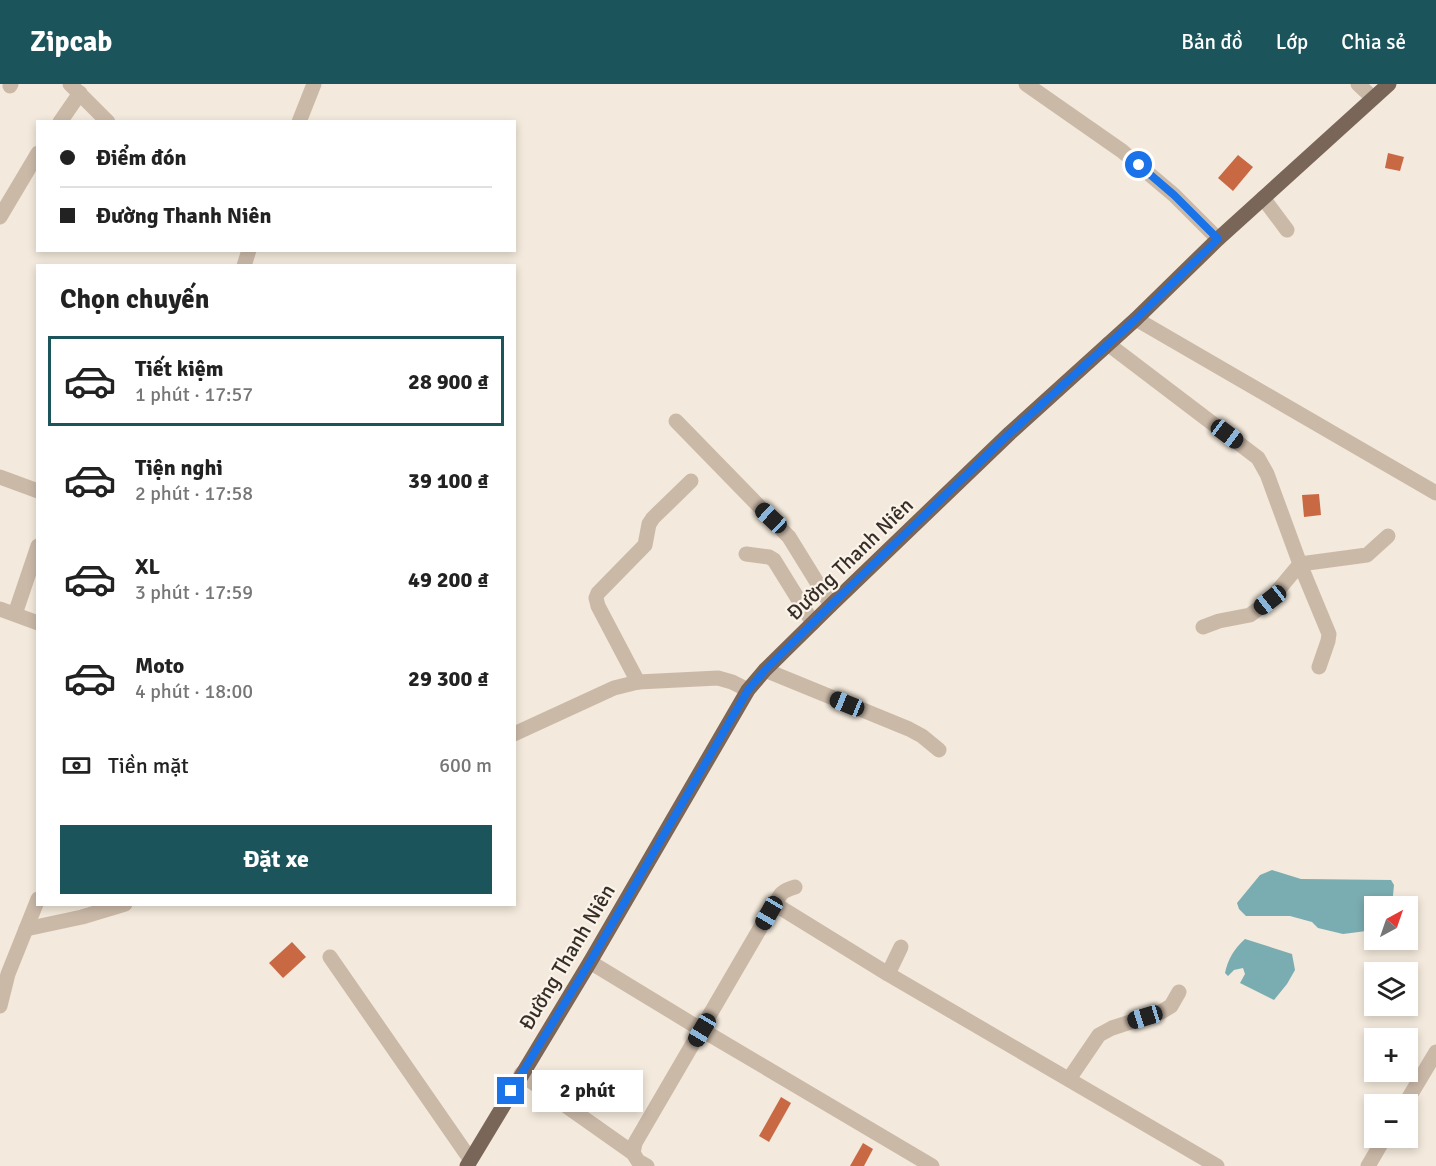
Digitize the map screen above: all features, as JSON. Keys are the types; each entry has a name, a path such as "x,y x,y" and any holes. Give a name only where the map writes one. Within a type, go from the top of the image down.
{"main road":[{"name":"Đường Thanh Niên","path":"468,1162 590,962 748,690 765,670 1010,433 1136,319 1218,239 1389,84"}],"street":[{"path":"300,120 314,84"},
{"path":"1026,84 1122,151 1174,195 1218,239"},
{"path":"1358,84 1372,98"},
{"path":"61,120 75,89 106,120"},
{"path":"0,217 36,156"},
{"path":"1263,198 1287,230"},
{"path":"1136,319 1436,493"},
{"path":"1108,344 1258,458 1267,474 1329,634 1319,667"},
{"path":"676,421 789,537 831,605"},
{"path":"0,477 36,490"},
{"path":"638,682 596,598 598,593 645,545 649,524 653,518 691,481"},
{"path":"1203,627 1219,621 1250,615 1270,600 1300,564 1366,555 1388,536"},
{"path":"15,614 36,552"},
{"path":"746,554 769,557 774,560 813,623"},
{"path":"0,609 36,622"},
{"path":"765,670 909,729 939,750"},
{"path":"516,733 614,688 638,682 718,678 748,690"},
{"path":"633,1153 635,1143 778,898 784,890 795,887"},
{"path":"0,1006 4,972 36,904"},
{"path":"26,929 82,917 118,906"},
{"path":"774,908 781,908 888,974 1217,1166"},
{"path":"888,974 901,947"},
{"path":"330,957 468,1162"},
{"path":"590,962 932,1166"},
{"path":"1068,1079 1099,1035 1112,1028 1161,1012 1171,1006 1179,992"},
{"path":"1411,1094 1436,1052"},
{"path":"521,1074 633,1153 638,1161 647,1166"},
{"path":"1368,1166 1379,1148"}],"water":[{"path":"1272,870 1301,879 1391,880 1394,885 1393,896 1364,896 1364,931 1343,934 1318,928 1312,922 1290,916 1246,916 1237,903 1260,875"},
{"path":"1245,939 1292,954 1295,970 1274,1000 1240,983 1245,974 1243,968 1234,970 1228,976 1225,973 1232,954"}],"building":[{"path":"1388,153 1404,157 1400,171 1385,168"},
{"path":"1238,155 1253,167 1233,191 1218,178"},
{"path":"1319,494 1321,515 1304,517 1302,495"},
{"path":"292,942 306,957 283,978 269,963"},
{"path":"781,1097 791,1103 769,1142 759,1136"},
{"path":"863,1143 873,1149 864,1166 850,1166"}],"route":[{"path":"511,1091 590,962 748,690 765,670 831,605 1010,433 1136,319 1218,239 1174,195 1139,165"}]}
